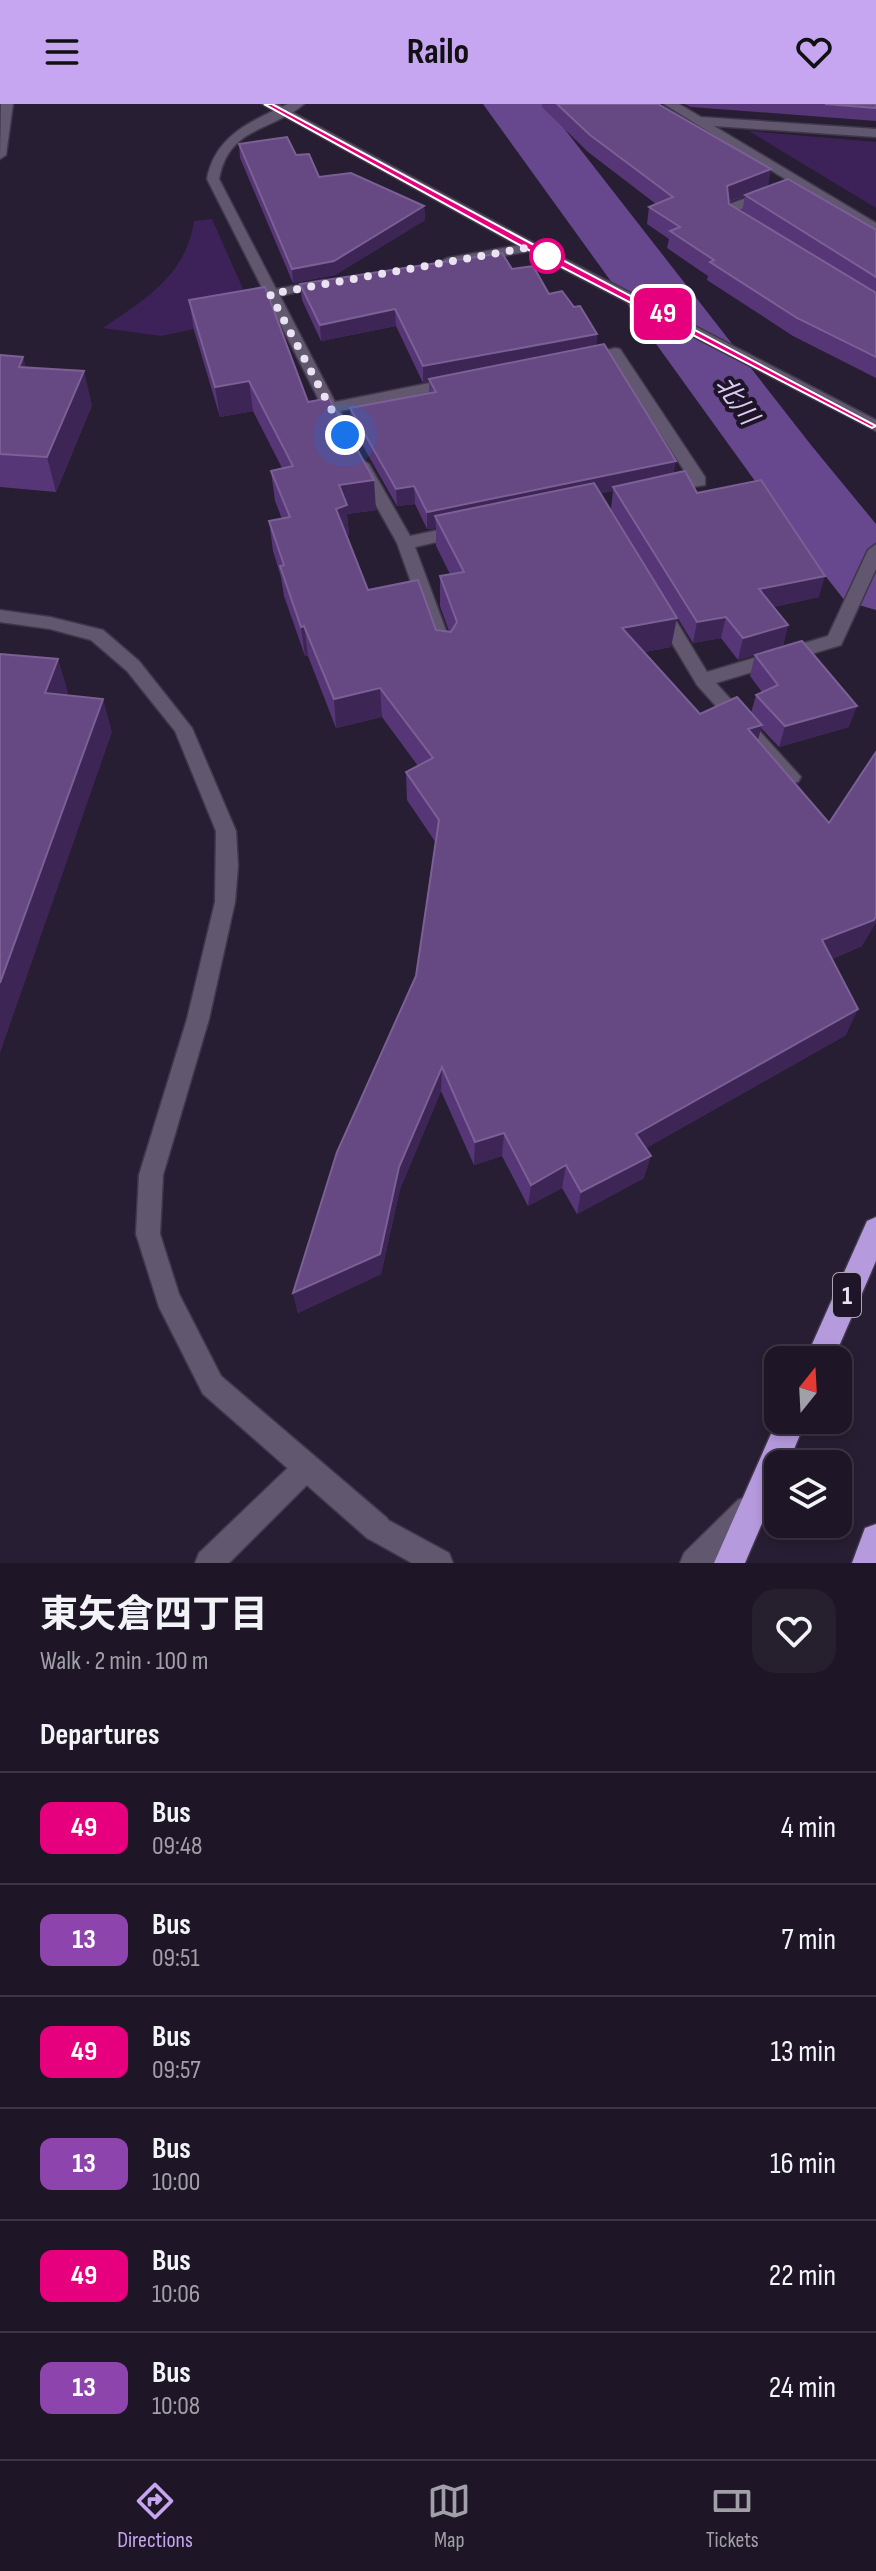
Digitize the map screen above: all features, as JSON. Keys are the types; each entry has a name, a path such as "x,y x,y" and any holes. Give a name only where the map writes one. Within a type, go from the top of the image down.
{"highway":[{"name":"1","path":"825,1346 876,1230"},
{"path":"729,1563 786,1434"},
{"path":"867,1563 876,1539"}],"street":[{"path":"0,155 7,104"},
{"path":"298,104 275,108 232,140 214,163 217,188 330,408 405,543 445,653"},
{"path":"670,104 876,229"},
{"path":"275,108 531,247 876,426"},
{"path":"697,120 876,133"},
{"path":"759,232 733,216 732,208 799,183"},
{"path":"439,264 531,247"},
{"path":"270,294 347,280"},
{"path":"570,360 615,352 699,481 655,490"},
{"path":"330,408 465,381"},
{"path":"405,543 479,528"},
{"path":"703,680 835,640 876,550"},
{"path":"654,598 703,680 791,777"},
{"path":"0,616 50,623 97,635 133,666 183,728 226,831 225,902 198,1019 151,1175 148,1234 168,1298 212,1385 377,1528 411,1563"},
{"path":"209,1563 306,1468"},
{"path":"694,1563 756,1502"},
{"path":"377,1528 439,1563"}],"shaded area":[{"path":"749,131 876,142 876,208"},
{"path":"212,219 255,316 161,336 103,328 162,284 182,256 194,221"}],"building":[{"path":"557,104 658,104 771,169 727,186 729,204 876,293 876,357 797,318 710,262 714,260 670,231 680,227 649,207 673,197 590,135"},
{"path":"825,104 876,104 876,108"},
{"path":"287,137 296,155 309,154 319,177 351,173 424,206 334,261 292,269 239,144"},
{"path":"788,179 876,230 876,277 745,195"},
{"path":"502,253 512,269 533,266 549,294 562,291 574,307 580,306 597,334 423,366 395,309 320,325 300,284"},
{"path":"265,287 308,402 329,398 374,480 339,485 347,505 336,509 368,590 418,580 436,630 451,632 457,622 440,576 464,572 435,516 594,483 677,618 622,628 700,714 737,697 762,725 748,729 829,823 876,752 876,916 874,920 822,940 858,1009 636,1134 651,1156 581,1192 566,1165 531,1185 504,1133 475,1142 442,1067 399,1167 380,1254 293,1293 337,1152 416,976 439,820 406,772 433,758 380,688 334,699 304,626 301,627 280,566 284,565 269,521 290,517 271,471 293,466 249,381 215,387 189,300"},
{"path":"604,344 676,461 427,512 414,486 396,489 350,408 436,392 429,379"},
{"path":"0,355 23,357 19,367 84,371 47,457 0,454"},
{"path":"685,471 697,493 761,480 825,576 759,589 788,625 743,638 726,617 697,622 613,487"},
{"path":"802,641 857,706 785,726 756,695 778,685 755,655"},
{"path":"0,654 58,659 45,693 103,699 0,983"}],"waterway":[{"name":"北川","path":"513,104 605,222 782,464 876,580"}],"bus line":[{"name":"49","path":"268,104 531,247 876,426"}],"route":[{"path":"345,435 270,294 531,247 557,261 547,256"}]}
